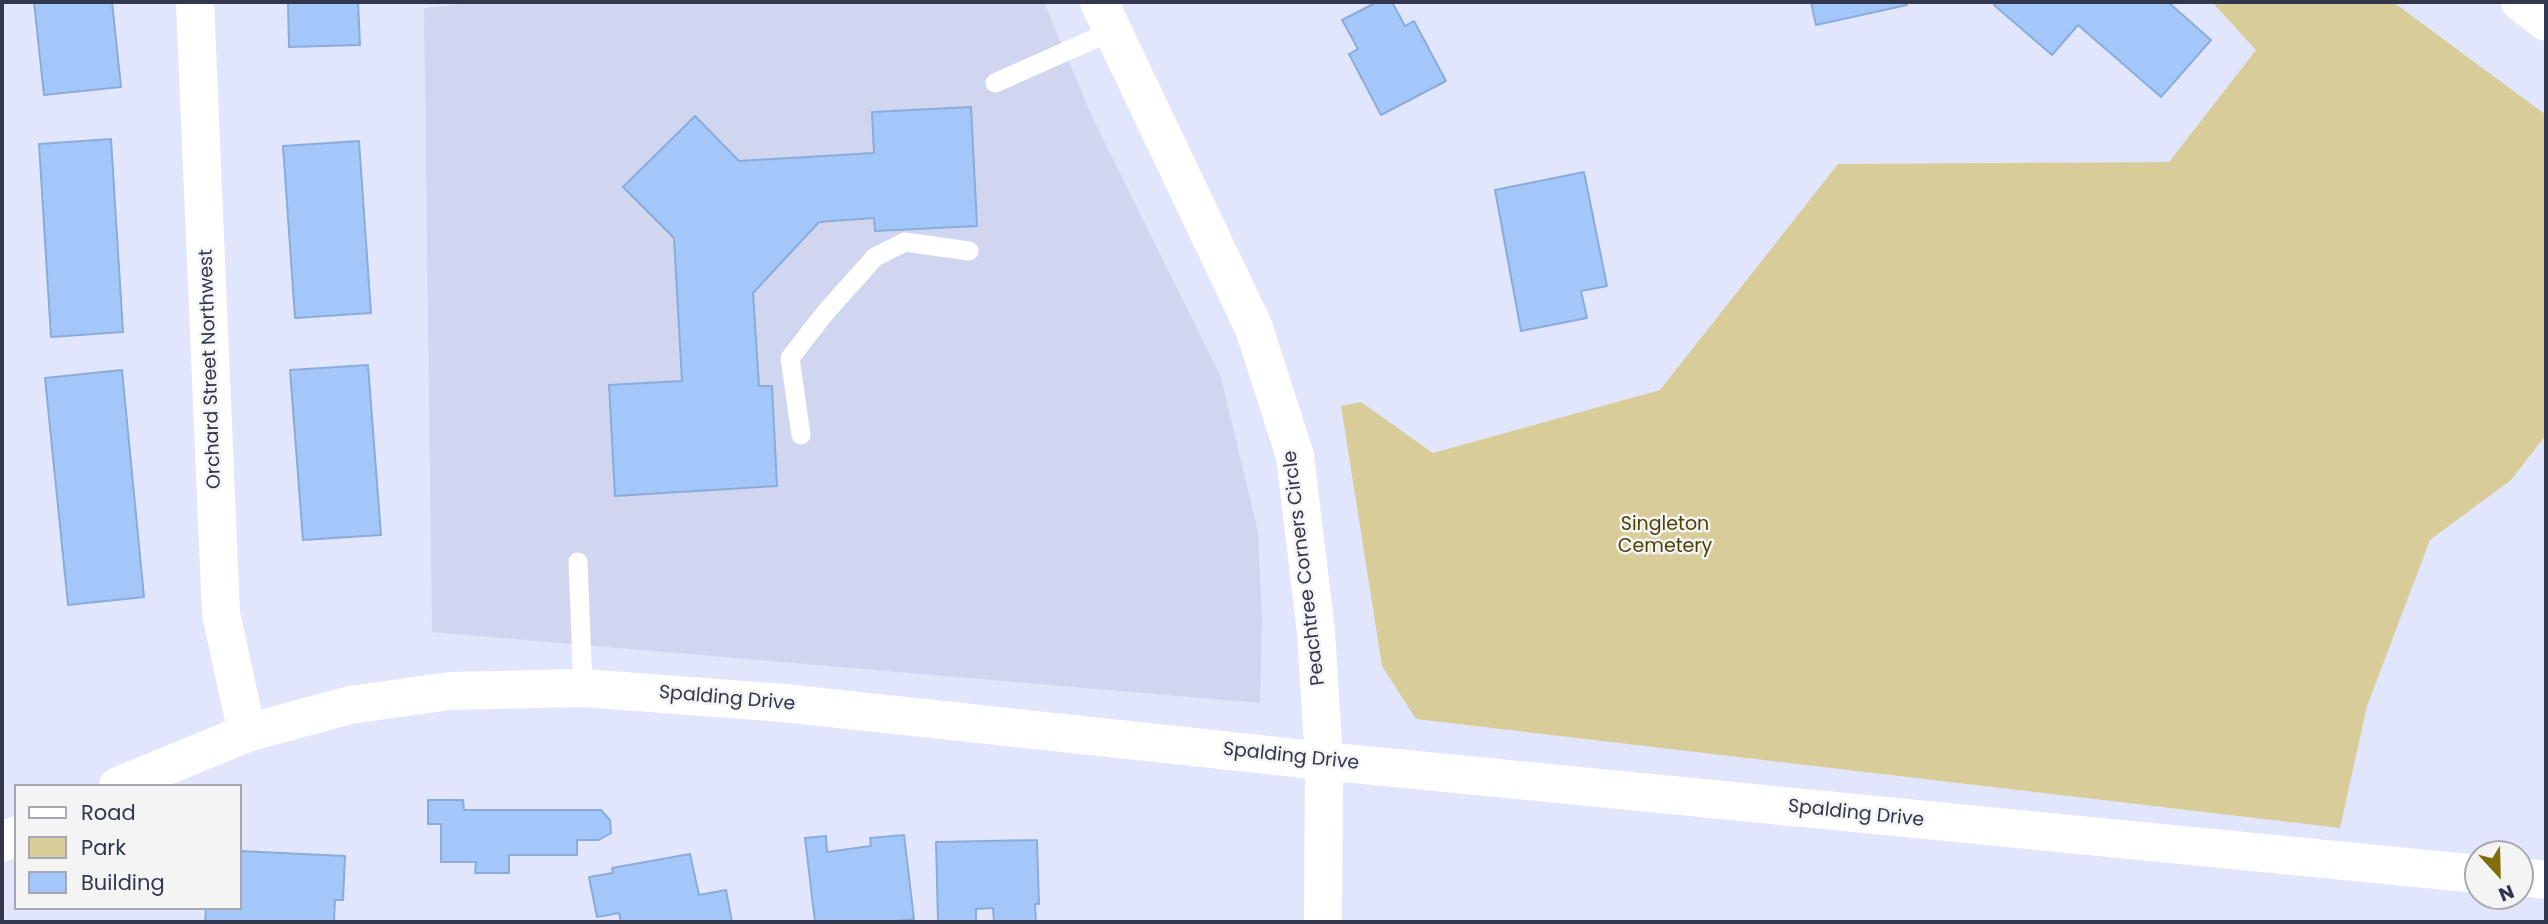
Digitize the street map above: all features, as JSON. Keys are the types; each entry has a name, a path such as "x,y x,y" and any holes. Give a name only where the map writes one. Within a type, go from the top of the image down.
{"main road":[{"name":"Orchard Street Northwest","path":"195,2 221,614 247,733"},
{"path":"2519,2 2546,22"},
{"name":"Peachtree Corners Circle","path":"1105,16 1254,328 1295,456 1317,632 1324,761 1323,922"},
{"name":"Spalding Drive","path":"123,784 247,733 350,705 450,691 583,688 784,703 1324,761 2464,873"}],"lane":[{"path":"995,83 1105,16"},
{"path":"801,435 790,358 825,313 875,257 905,242 969,251"},
{"path":"578,562 583,688"}],"shaded area":[{"path":"484,2 1044,2 1093,119 1221,377 1258,532 1262,619 1260,703 432,632 424,8"}],"green space":[{"name":"Singleton Cemetery","path":"2212,2 2393,2 2546,115 2546,435 2511,480 2430,540 2367,706 2340,828 1416,719 1382,666 1341,406 1361,402 1433,453 1660,390 1838,164 2169,162 2256,50"}],"building":[{"path":"34,2 112,2 121,87 44,95"},
{"path":"288,2 358,2 360,45 289,47"},
{"path":"1377,2 1392,2 1405,26 1414,21 1446,81 1381,115 1349,54 1358,49 1342,20"},
{"path":"1811,2 1906,2 1907,5 1816,25"},
{"path":"1996,2 2168,2 2211,40 2161,97 2078,25 2052,55 1994,5"},
{"path":"971,107 977,226 875,231 874,218 819,222 753,293 759,386 772,386 777,486 615,496 609,385 682,381 674,238 623,187 695,116 739,161 874,153 872,112"},
{"path":"111,139 123,332 51,337 39,144"},
{"path":"359,141 371,313 295,318 283,146"},
{"path":"1584,172 1607,286 1581,291 1587,318 1521,331 1495,190"},
{"path":"368,365 381,535 303,540 290,370"},
{"path":"122,370 144,597 68,605 45,378"},
{"path":"428,800 463,800 464,810 601,810 610,820 611,833 599,840 577,840 577,855 509,855 509,873 475,873 476,862 441,862 441,824 428,824"},
{"path":"904,835 914,919 887,922 815,922 805,838 826,836 827,852 871,846 870,838"},
{"path":"1037,840 1039,904 1035,904 1036,922 994,922 993,908 976,909 976,922 938,922 936,842"},
{"path":"242,851 345,856 343,900 335,900 334,922 205,922 206,910 242,910"},
{"path":"690,854 699,895 726,890 732,922 621,922 619,913 597,917 589,877 613,873 612,868"}]}
